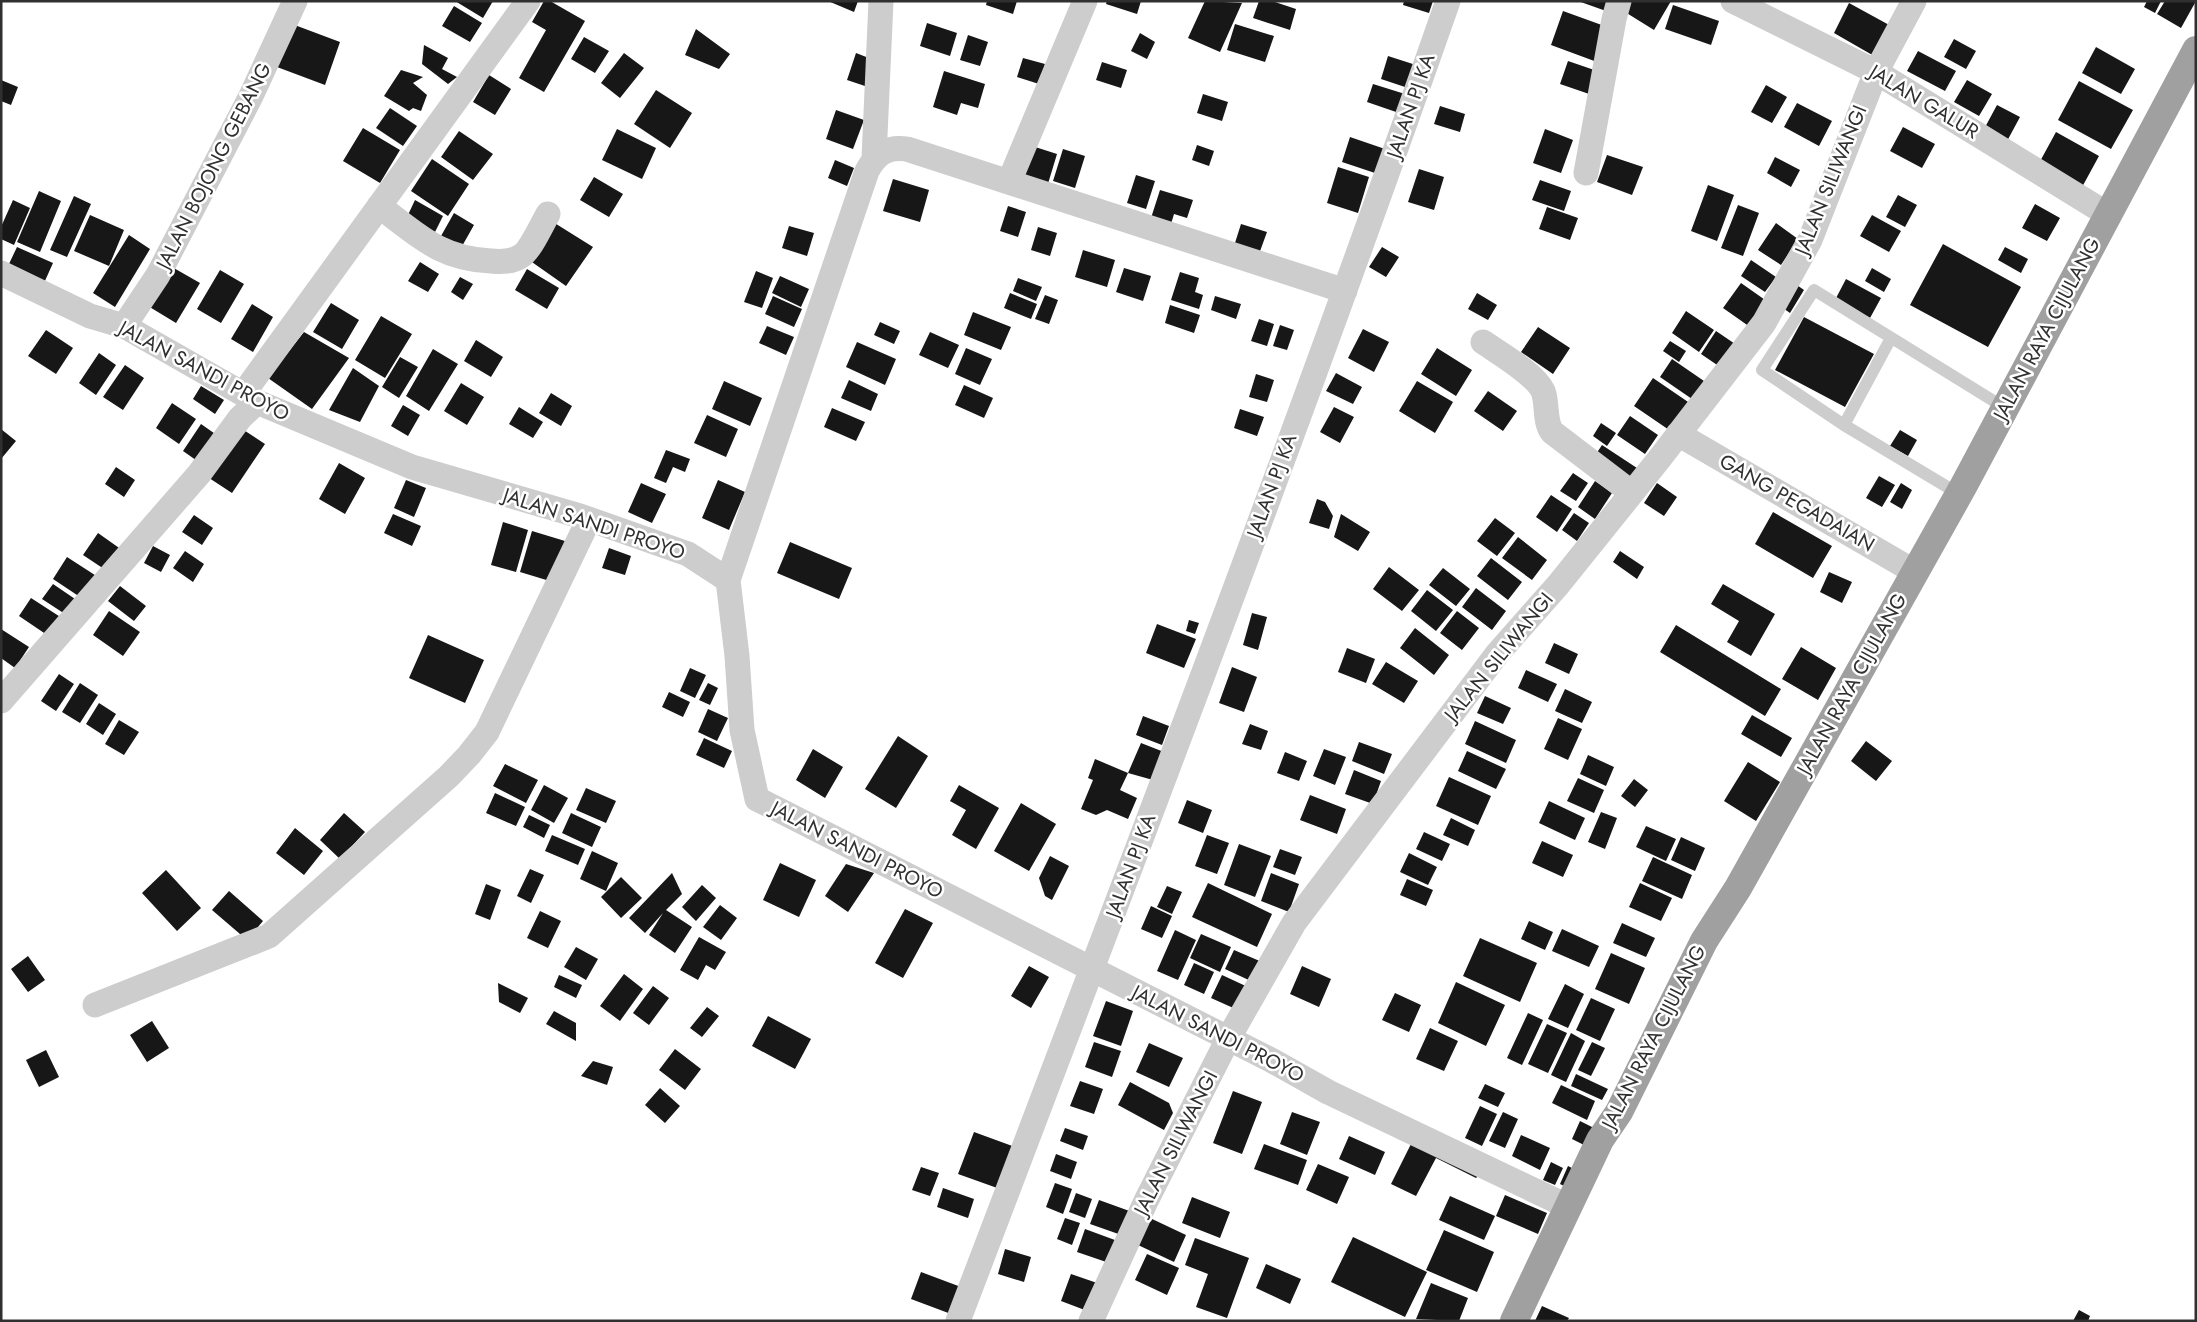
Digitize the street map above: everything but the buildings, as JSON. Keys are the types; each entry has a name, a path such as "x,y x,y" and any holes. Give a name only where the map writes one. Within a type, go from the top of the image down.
{"highway":[{"name":"JALAN RAYA CIJULANG","path":"1514,1321 1600,1140 1619,1112 1704,941 1738,888 1959,494 2196,50"}],"street":[{"name":"JALAN BOJONG GEBANG","path":"124,326 162,267 251,96 295,1"},
{"path":"1,701 199,474 240,418 250,398 379,206 528,1"},
{"path":"728,580 864,180 874,158 881,1"},
{"path":"1009,182 1085,1"},
{"name":"JALAN PJ KA","path":"958,1321 1092,970 1345,291 1448,1"},
{"path":"1586,173 1614,19 1619,1"},
{"name":"JALAN GALUR","path":"1733,1 1876,72 2107,214"},
{"name":"JALAN SILIWANGI","path":"1091,1321 1146,1201 1228,1039 1294,923 1344,854 1410,772 1497,654 1558,585 1764,323 1810,240 1876,72 1914,1"},
{"path":"874,158 884,151 896,148 907,149 1345,291"},
{"path":"379,206 429,244 451,255 477,261 505,262 523,255 548,214"},
{"name":"JALAN SANDI PROYO","path":"1,273 90,316 124,326 250,398 412,467 589,519 688,554 728,580 737,656 742,730 757,799 1228,1039 1328,1092 1569,1207"},
{"path":"1484,342 1539,386 1544,397 1552,432 1632,493"},
{"name":"GANG PEGADAIAN","path":"1678,434 1915,572"},
{"path":"94,1005 269,936 448,776 469,755 487,732 589,519"}],"lane":[{"path":"1959,494 1844,425 1762,370 1814,290 2005,408"},
{"path":"1844,425 1891,338"}]}
